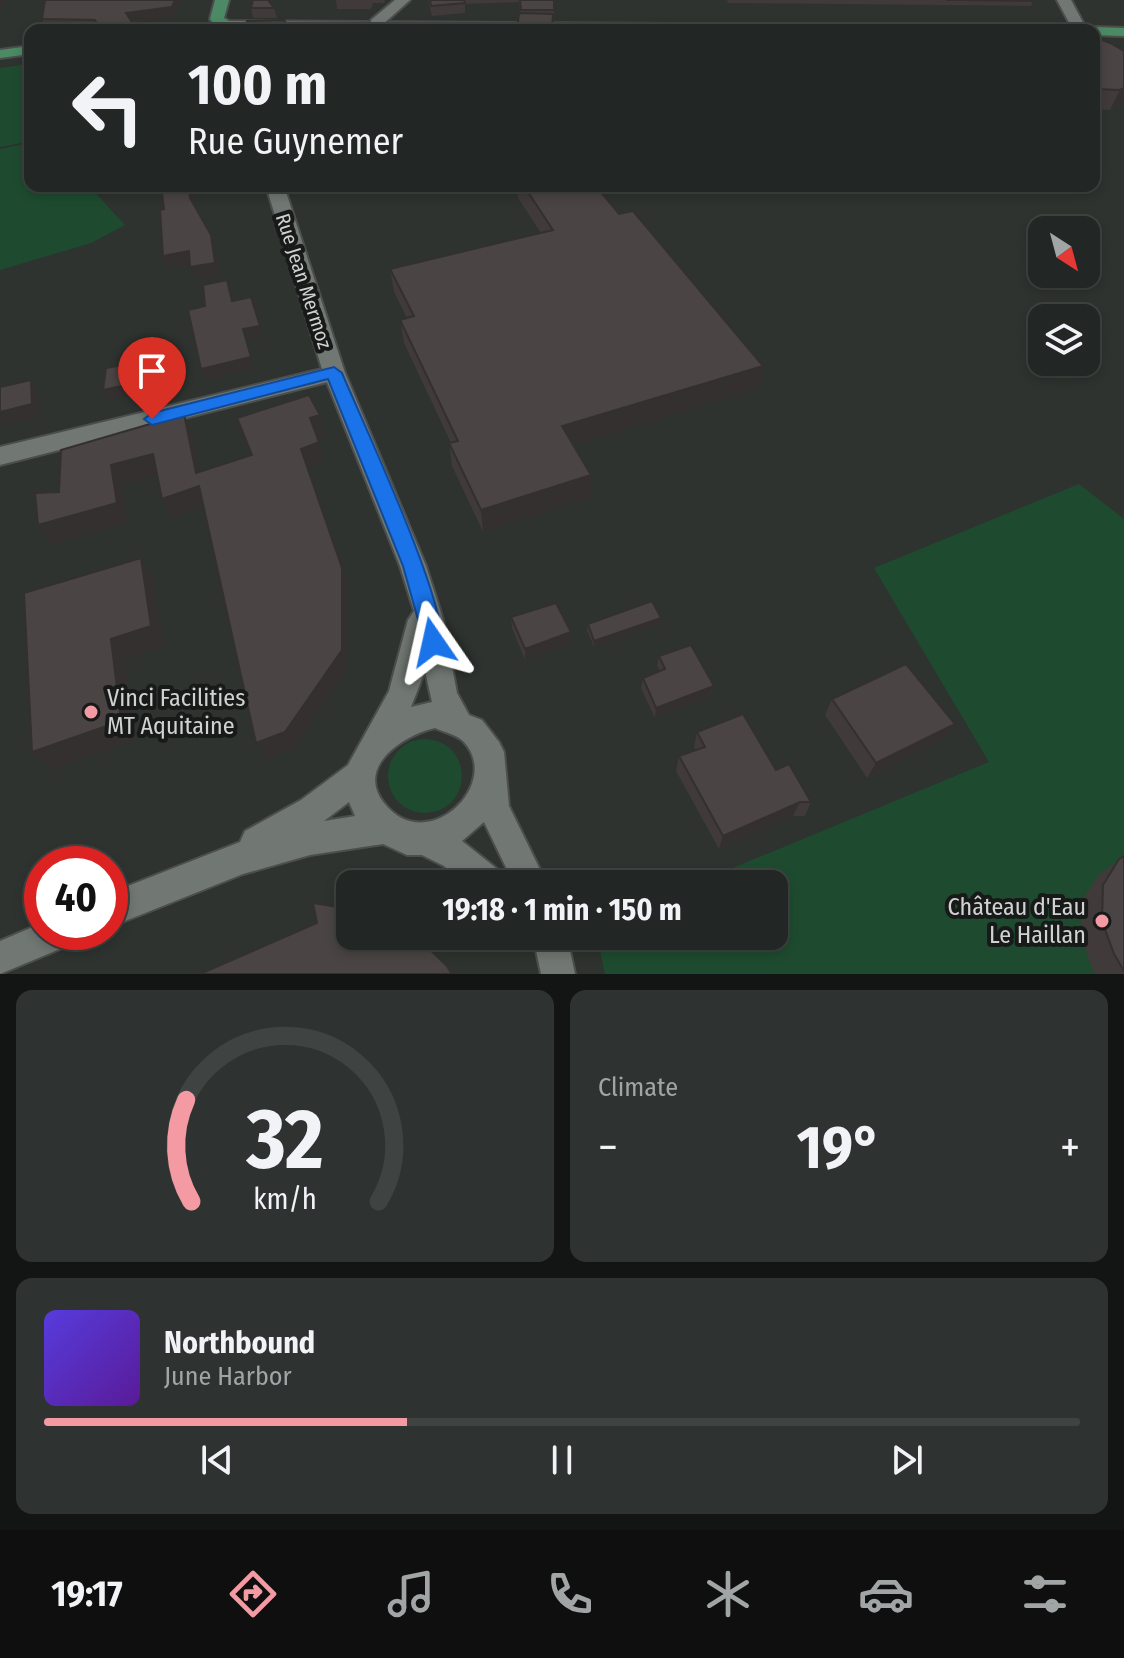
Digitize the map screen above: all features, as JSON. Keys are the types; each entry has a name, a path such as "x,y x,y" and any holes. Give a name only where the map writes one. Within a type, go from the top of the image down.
{"main road":[{"path":"222,0 217,19 223,24"},
{"path":"338,24 461,24"},
{"path":"1100,31 1124,32"},
{"path":"0,54 24,51"}],"street":[{"path":"376,23 403,0"},
{"path":"1064,0 1076,24"},
{"name":"Rue Jean Mermoz","path":"277,192 334,373 424,598 443,696 456,718"},
{"path":"0,456 334,373"},
{"path":"424,598 414,667 401,701 368,754 361,774 365,804 383,828 402,837 424,839 446,834 467,822 482,805 490,784"},
{"path":"380,737 396,724 416,716 456,718 473,729 485,744 491,763 494,809 524,870"},
{"path":"128,902 216,864 312,811 361,774"},
{"path":"216,864 310,837 383,828"},
{"path":"424,839 455,855 473,870"},
{"path":"0,958 24,948"}],"green space":[{"path":"24,65 24,142 0,147 0,68"},
{"path":"24,144 24,192 95,192 125,225 91,243 0,270 0,149"},
{"path":"1079,484 1124,519 1124,974 605,974 600,950 788,950 788,870 728,870 989,762 874,568"},
{"path":"425,739 446,745 456,755 462,776 456,797 446,807 425,813 404,807 394,797 388,776 394,755 404,745"}],"building":[{"path":"45,0 175,0 172,7 126,13 133,24 42,19"},
{"path":"253,0 268,0 274,8 251,8"},
{"path":"430,0 464,0 465,3 431,6"},
{"path":"520,0 554,0 554,10 521,10"},
{"path":"519,13 553,14 552,24 518,24"},
{"path":"284,20 287,24 246,24 247,21"},
{"path":"1100,39 1124,51 1124,88 1100,89"},
{"path":"162,192 190,192 211,235 215,263 190,267 189,251 163,256 160,210 164,209"},
{"path":"528,192 601,192 619,214 633,211 763,366 562,426 591,475 481,510 449,443 458,441 400,320 414,316 390,269 553,230"},
{"path":"227,280 232,301 251,297 260,326 243,329 251,357 201,369 188,310 205,306 203,285"},
{"path":"150,360 150,380 103,390 106,368"},
{"path":"31,380 32,404 0,412 0,387"},
{"path":"309,395 320,415 310,418 319,442 301,449 342,568 342,650 285,732 256,743 199,486 162,499 153,454 111,465 117,503 38,525 35,493 59,492 61,450 184,414 196,473 252,455 237,418"},
{"path":"141,558 151,626 111,639 121,721 32,752 24,593"},
{"path":"652,601 661,618 594,641 588,624"},
{"path":"556,603 571,632 525,649 511,617"},
{"path":"691,645 714,686 656,708 643,678 665,669 659,656"},
{"path":"906,664 955,724 876,763 832,699"},
{"path":"743,714 776,770 789,764 811,802 800,802 723,836 679,756 705,747 697,732"},
{"path":"1124,856 1124,971 1102,921 1103,885"},
{"path":"313,903 336,907 336,950 430,950 452,974 200,974 317,923"}],"place":[{"name":"Vinci Facilities MT Aquitaine","path":"91,712"},
{"name":"Château d'Eau Le Haillan","path":"1102,921"}],"route":[{"path":"152,419 334,373 413,566 430,619 433,642"}]}
